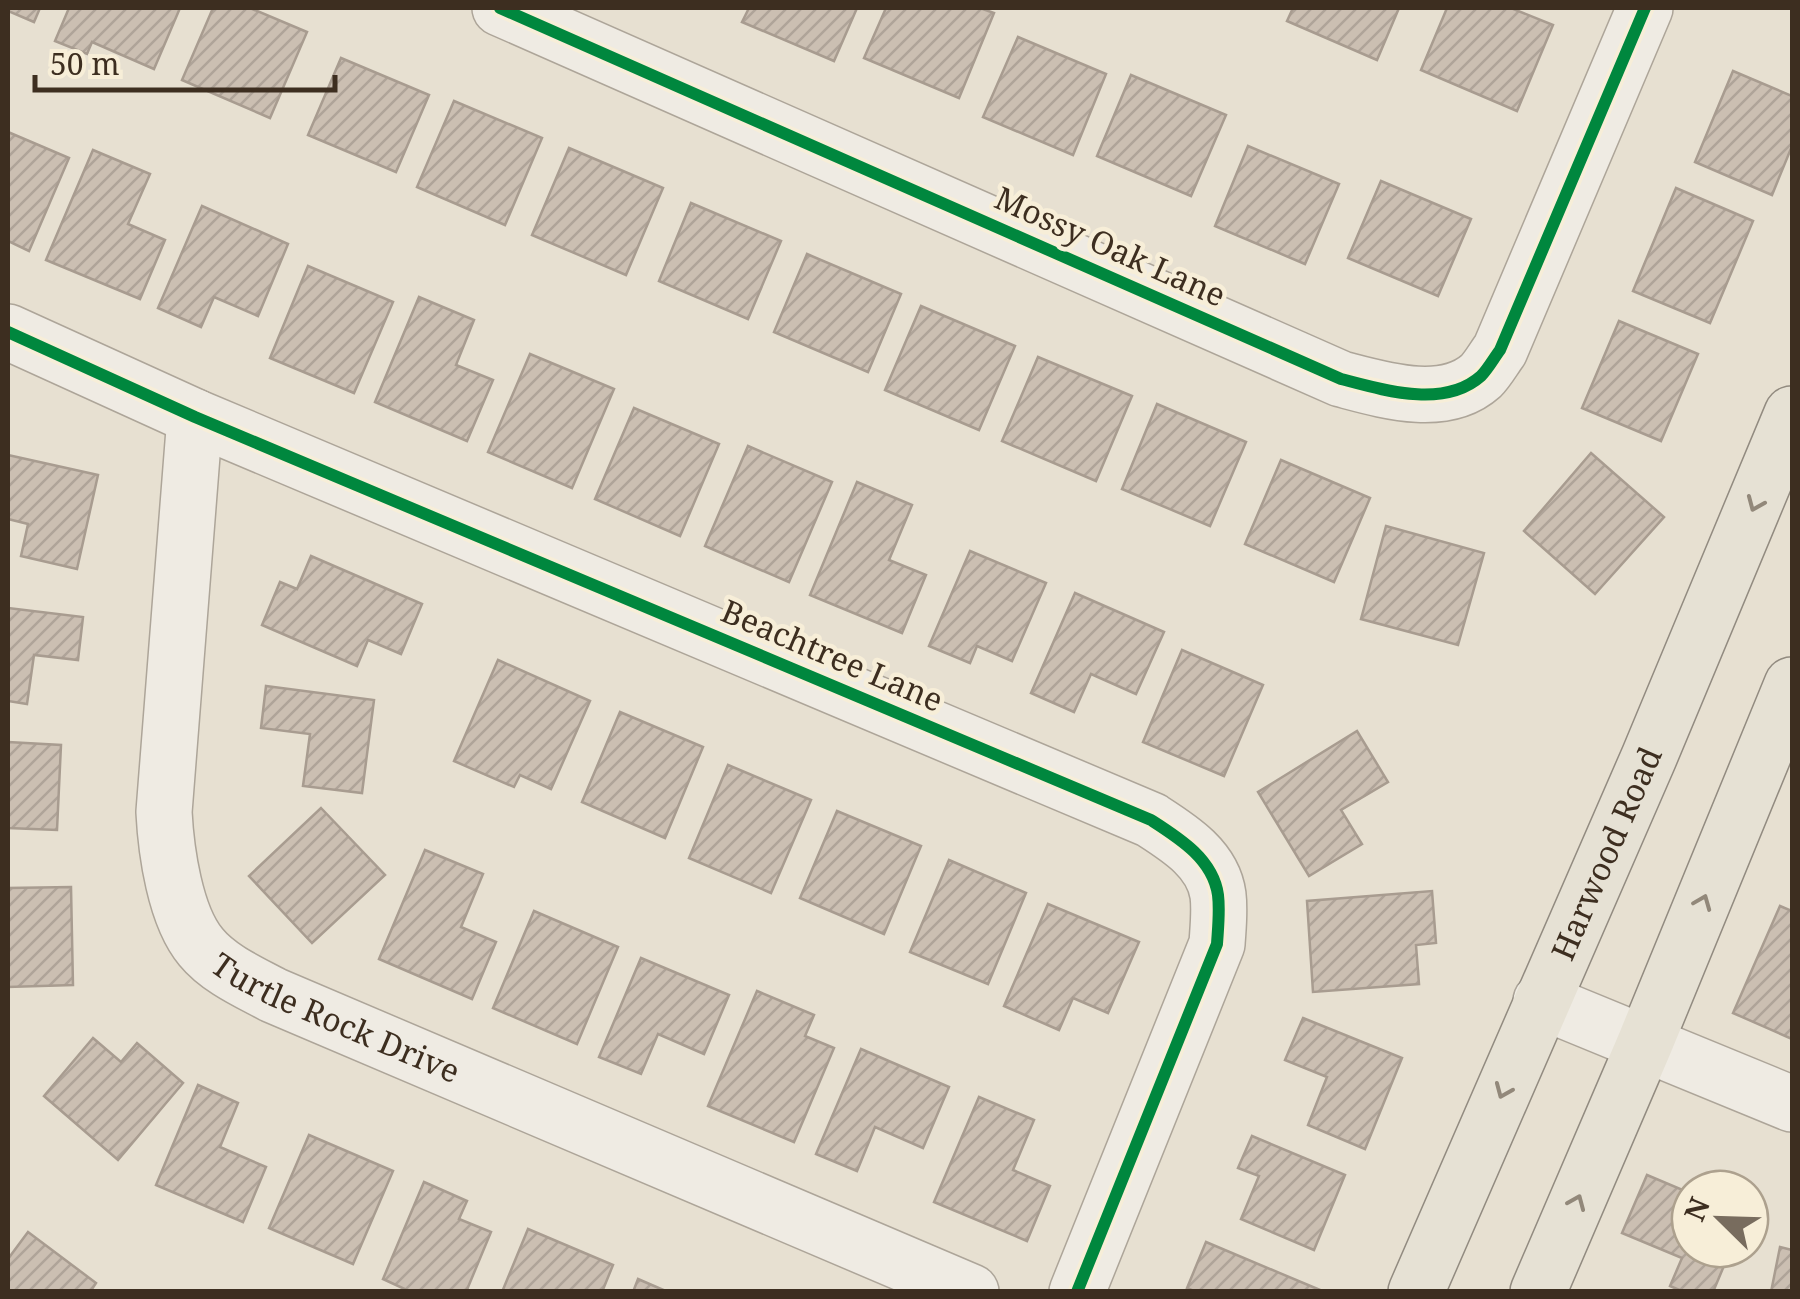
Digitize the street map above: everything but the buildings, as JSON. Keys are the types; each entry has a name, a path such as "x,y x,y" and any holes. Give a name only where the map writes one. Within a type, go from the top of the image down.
{"main road":[{"name":"Harwood Road","path":"1416,1292 1649,757 1792,414"},
{"path":"1538,1292 1787,715"}],"street":[{"name":"Mossy Oak Lane","path":"500,8 1342,379 1389,392 1426,395 1452,392 1480,377 1500,350 1645,8"},
{"name":"Beachtree Lane","path":"8,332 195,417 1151,820 1188,844 1214,879 1218,897 1217,944 1077,1292"},
{"name":"Turtle Rock Drive","path":"195,417 164,812 166,856 186,919 200,947 227,970 273,996 970,1292"},
{"path":"1541,1002 1792,1104"}],"cycle path":[{"path":"500,8 1341,379 1413,394 1449,392 1466,386 1481,376 1500,350 1645,8"},
{"path":"8,332 195,417 1151,820 1193,851 1215,882 1219,907 1217,944 1077,1292"}]}
